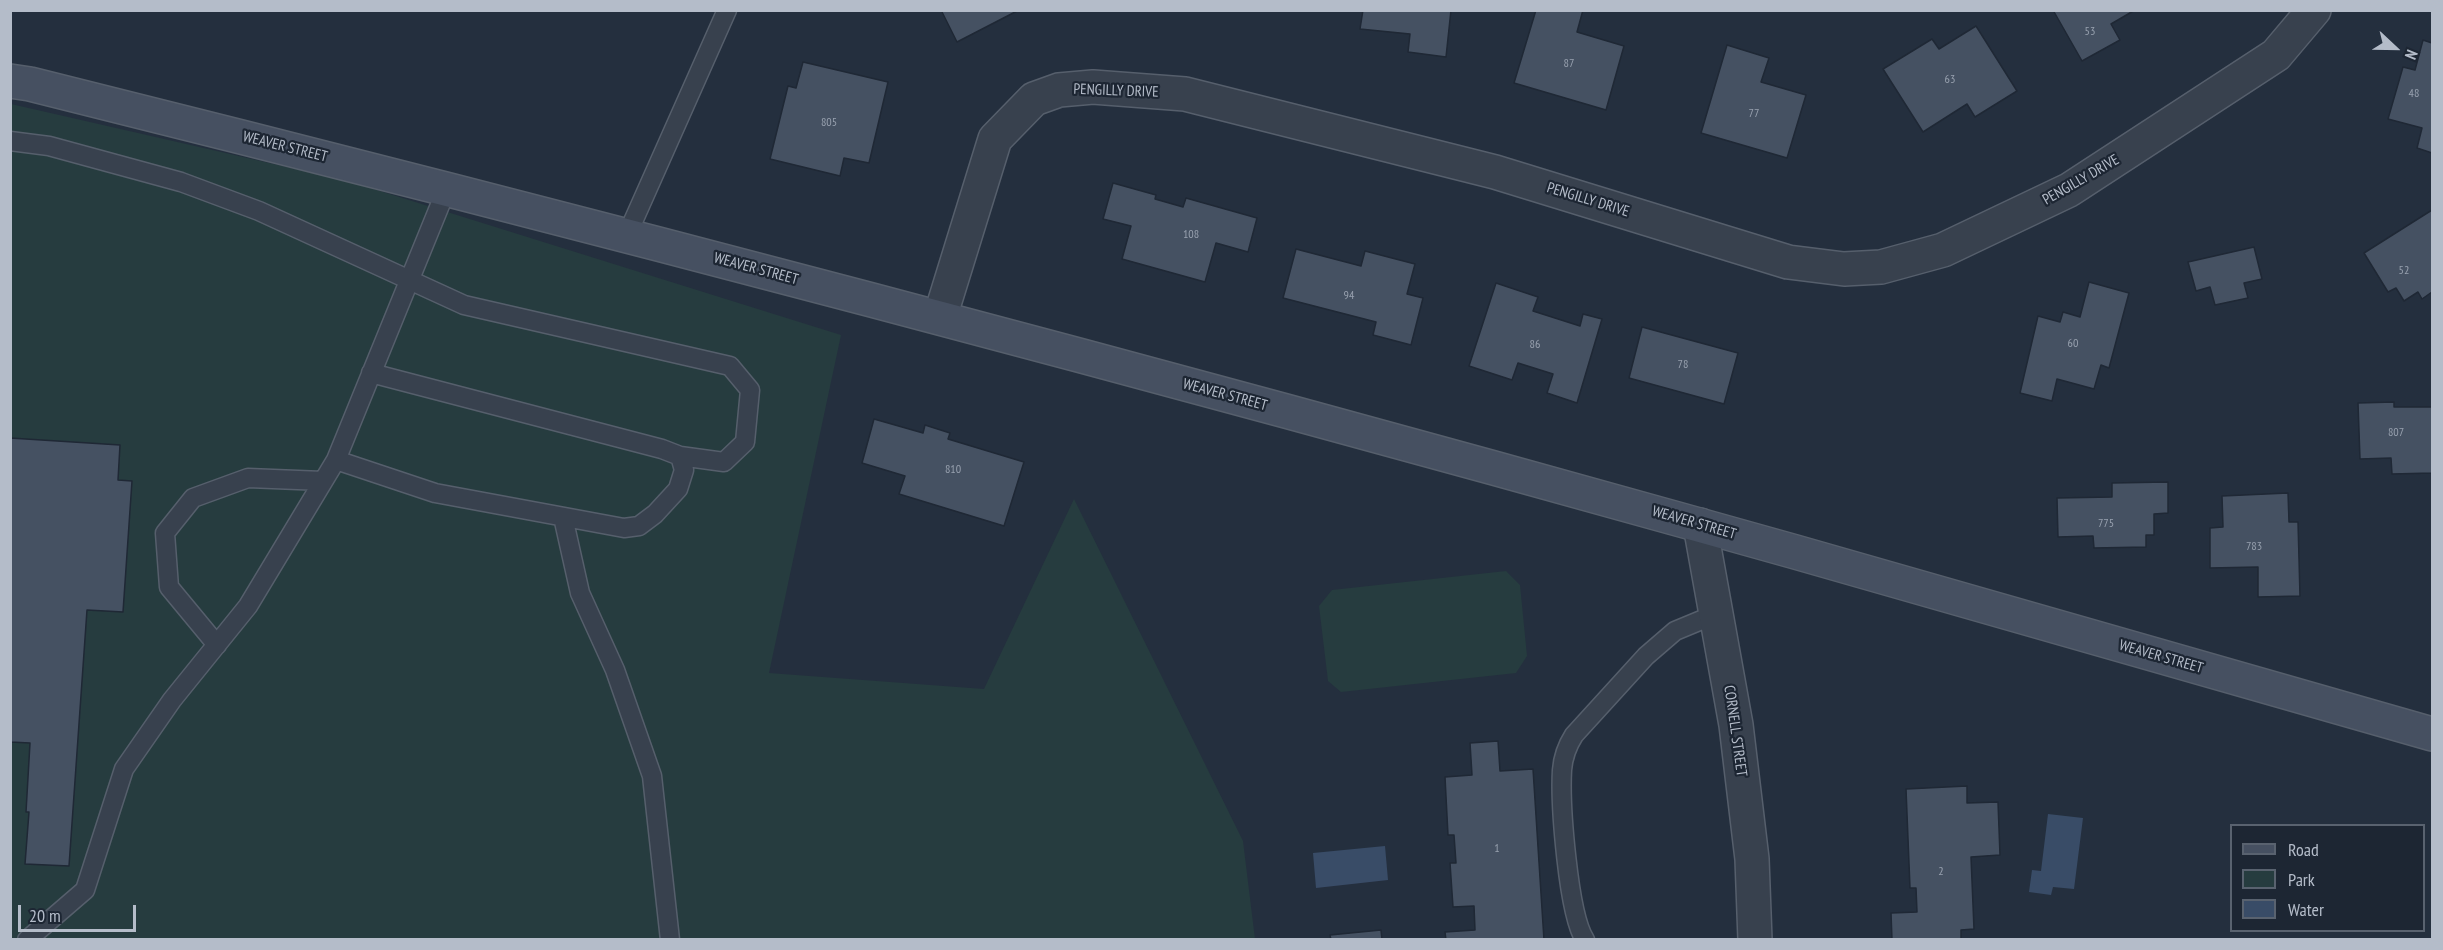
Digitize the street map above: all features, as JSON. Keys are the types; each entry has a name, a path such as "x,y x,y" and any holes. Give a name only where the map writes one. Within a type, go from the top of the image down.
{"main road":[{"name":"WEAVER STREET","path":"10,81 42,86 447,188 940,317 1700,525 2433,734"}],"street":[{"name":"PENGILLY DRIVE","path":"940,317 995,139 1034,99 1059,90 1093,87 1185,94 1495,172 1788,262 1844,268 1881,267 1942,250 2069,190 2276,55 2314,10"},
{"name":"CORNELL STREET","path":"1700,525 1736,725 1752,859 1755,939"}],"lane":[{"path":"627,235 727,10"},
{"path":"10,141 49,146 181,182 259,211 464,305 730,366 750,390 745,442 724,462 680,456 662,449 371,373"},
{"path":"27,939 85,890 124,769 172,700 248,606 336,460 447,188"},
{"path":"336,460 435,493 624,528 639,526 655,514 678,489 684,470 680,456"},
{"path":"216,645 169,586 165,533 193,498 248,478 323,481"},
{"path":"563,517 580,593 615,670 652,776 670,939"},
{"path":"1585,939 1576,919 1564,832 1562,770 1568,746 1574,735 1646,656 1676,631 1716,614"}],"green space":[{"path":"11,104 348,181 841,335 769,673 984,689 1074,499 1243,841 1255,939 11,939"},
{"path":"1506,571 1520,585 1527,656 1516,673 1341,692 1328,681 1319,606 1332,590"}],"water":[{"path":"2048,814 2083,818 2074,889 2053,887 2051,895 2029,892 2032,870 2041,871"},
{"path":"1385,846 1388,880 1316,888 1313,853"}],"building":[{"path":"941,10 1019,10 957,42"},
{"path":"1363,10 1451,10 1446,57 1408,52 1410,34 1360,29"},
{"path":"1536,10 1583,10 1577,32 1624,46 1606,110 1514,83"},
{"path":"2053,10 2135,10 2111,24 2120,40 2082,61"},
{"path":"1976,26 2017,91 1975,117 1967,104 1923,132 1883,69 1932,39 1939,49"},
{"path":"2423,40 2432,43 2432,153 2417,148 2422,128 2388,119 2403,67 2415,70"},
{"path":"1727,45 1769,58 1761,82 1806,95 1787,158 1701,133"},
{"path":"803,62 888,82 869,163 844,158 840,176 770,159 788,86 796,88"},
{"path":"1113,183 1156,195 1155,199 1183,207 1186,198 1257,218 1248,252 1216,243 1205,282 1122,259 1131,226 1103,219"},
{"path":"2432,210 2432,292 2422,299 2418,292 2404,301 2396,288 2388,292 2364,253"},
{"path":"2254,247 2262,279 2244,283 2248,298 2215,305 2210,287 2196,291 2188,262"},
{"path":"1296,249 1361,266 1365,251 1415,264 1407,294 1423,298 1411,345 1373,335 1376,322 1283,298"},
{"path":"2089,282 2129,293 2109,368 2101,365 2094,389 2057,379 2052,401 2020,393 2038,316 2060,322 2063,312 2080,317"},
{"path":"1496,283 1538,297 1533,311 1580,326 1583,314 1602,319 1577,403 1547,393 1553,374 1518,363 1512,380 1469,366"},
{"path":"1642,327 1738,353 1724,404 1629,378"},
{"path":"2394,402 2394,407 2432,407 2432,473 2392,474 2391,458 2360,459 2358,403"},
{"path":"874,419 923,433 925,425 950,433 948,439 1024,462 1004,526 899,494 905,476 862,463"},
{"path":"10,438 120,445 118,480 132,481 123,612 87,610 69,866 25,864 29,812 26,812 30,743 10,742"},
{"path":"2168,482 2168,513 2154,514 2154,535 2146,535 2146,547 2094,548 2093,536 2058,537 2057,498 2112,497 2112,483"},
{"path":"2288,493 2289,522 2298,522 2300,596 2258,597 2258,567 2210,568 2210,528 2223,527 2222,496"},
{"path":"1498,741 1500,771 1533,769 1544,940 1446,940 1445,932 1475,930 1474,906 1453,907 1450,863 1456,863 1454,835 1448,835 1445,777 1472,775 1470,743"},
{"path":"1967,786 1967,803 1998,802 2000,855 1971,857 1974,929 1961,930 1961,940 1892,940 1891,913 1917,912 1916,888 1910,888 1906,789"},
{"path":"1381,930 1382,940 1331,940 1330,935"}]}
